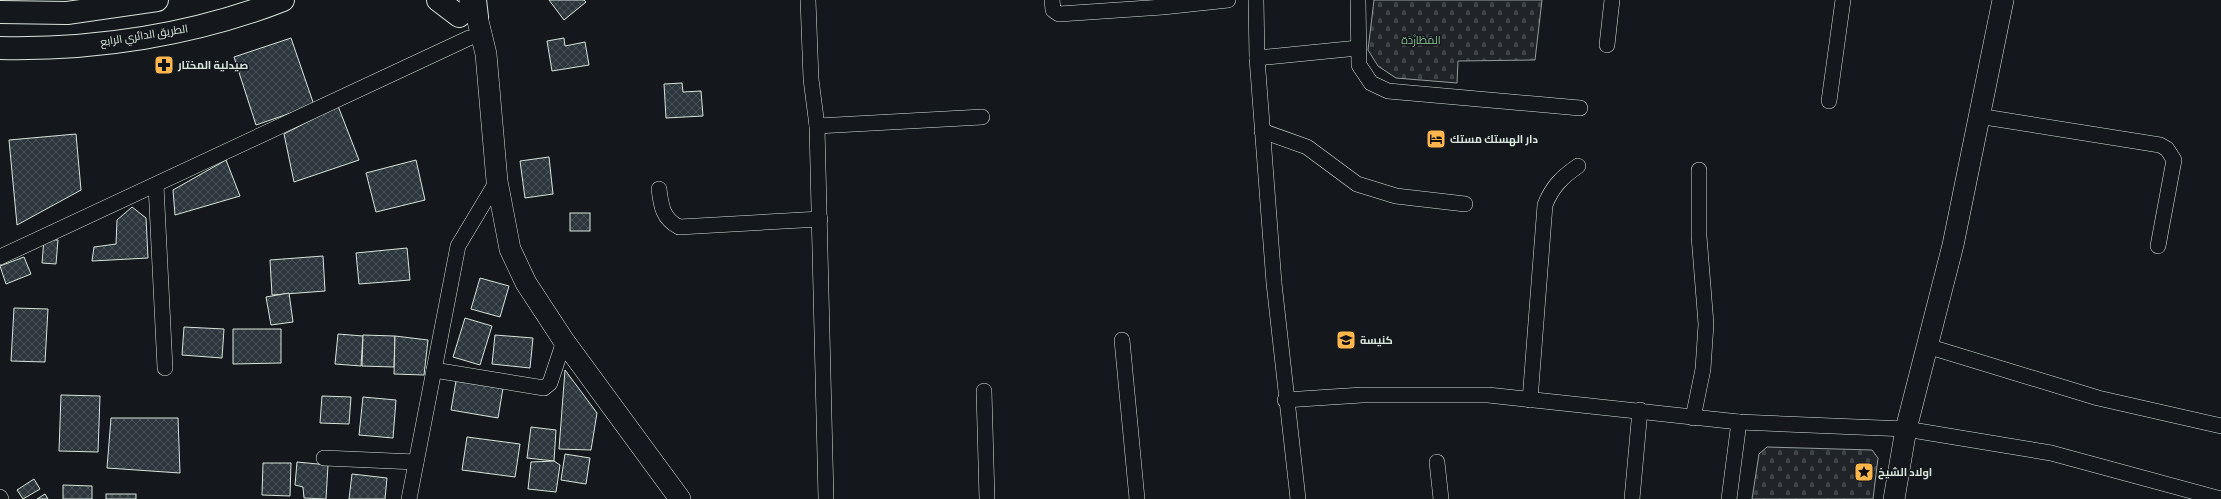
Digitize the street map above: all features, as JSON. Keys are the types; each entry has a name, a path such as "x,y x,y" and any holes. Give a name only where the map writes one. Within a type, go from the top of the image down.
{"main road":[{"path":"0,12 67,13 157,0"},
{"name":"الطريق الدائري الرابع","path":"1,48 83,45 152,36 260,9 283,0"},
{"path":"438,0 466,7"}],"street":[{"path":"808,0 811,79 817,126 826,499"},
{"path":"1052,0 1052,10 1059,14 1162,4 1228,0"},
{"path":"1256,0 1257,58 1262,131 1285,400 1298,499"},
{"path":"1358,0 1359,66 1371,83 1388,91 1580,108"},
{"path":"1607,45 1612,0"},
{"path":"1829,101 1843,0"},
{"path":"1894,499 1906,429 1952,245 2003,0"},
{"path":"466,7 469,38 481,79 488,91"},
{"path":"466,7 490,76 488,91 497,181 510,249 526,283 564,341 680,499"},
{"path":"0,257 469,38"},
{"path":"1257,58 1358,48"},
{"path":"1978,116 2160,145 2167,149 2174,160 2158,246"},
{"path":"817,126 982,117"},
{"path":"1262,131 1307,147 1357,184 1396,196 1465,204"},
{"path":"1530,400 1545,205 1550,192 1561,177 1578,166"},
{"path":"1693,418 1703,369 1706,324 1700,236 1699,170"},
{"path":"408,499 458,246 497,181"},
{"path":"156,185 165,368"},
{"path":"659,189 662,210 671,222 679,227 820,219"},
{"path":"1122,340 1137,499"},
{"path":"434,370 544,388 550,383 564,341"},
{"path":"1927,346 2098,398 2221,426"},
{"path":"984,391 987,499"},
{"path":"1285,400 1362,395 1488,395 1599,408 1640,410 1693,418 1739,422 1906,429 2051,453 2221,499"},
{"path":"1632,499 1640,410"},
{"path":"1729,499 1739,422"},
{"path":"324,458 416,462"},
{"path":"1437,462 1441,499"}],"green space":[{"name":"المَطَارْدَة","path":"1374,0 1542,0 1535,60 1458,61 1457,83 1396,78 1378,66 1368,50"},
{"path":"1767,447 1872,450 1878,458 1873,499 1752,499 1759,454"}],"building":[{"path":"549,0 584,0 586,2 564,20"},
{"path":"291,38 314,105 256,125 234,57"},
{"path":"564,38 565,46 585,42 589,65 552,71 547,41"},
{"path":"682,83 683,92 701,91 703,116 666,118 664,84"},
{"path":"338,106 359,160 294,182 284,134"},
{"path":"76,134 81,190 17,225 9,140"},
{"path":"549,157 553,194 525,198 520,161"},
{"path":"226,160 240,196 175,215 173,190"},
{"path":"416,160 425,200 376,212 366,173"},
{"path":"132,207 146,218 148,258 92,261 94,247 116,244 117,220"},
{"path":"570,213 590,213 590,231 570,231"},
{"path":"44,239 58,240 56,264 42,263"},
{"path":"407,248 410,280 359,284 356,253"},
{"path":"323,256 325,291 272,295 270,260"},
{"path":"24,257 31,274 6,284 0,266"},
{"path":"480,278 509,286 500,317 471,309"},
{"path":"289,293 293,322 271,325 266,297"},
{"path":"14,308 48,309 45,362 11,361"},
{"path":"465,318 492,326 480,365 453,357"},
{"path":"184,327 224,329 222,358 182,355"},
{"path":"233,329 281,329 281,363 233,364"},
{"path":"338,334 363,336 361,366 335,364"},
{"path":"363,335 395,336 394,367 362,366"},
{"path":"495,335 533,338 530,368 492,364"},
{"path":"395,336 428,340 424,375 394,374"},
{"path":"565,370 597,413 591,450 559,449"},
{"path":"456,381 503,388 498,418 451,410"},
{"path":"61,395 100,396 98,452 59,451"},
{"path":"322,396 351,397 349,424 320,423"},
{"path":"363,397 396,400 393,438 359,435"},
{"path":"111,418 178,418 180,473 107,468"},
{"path":"531,427 556,430 554,461 527,458"},
{"path":"467,437 520,444 515,477 462,470"},
{"path":"565,454 590,458 586,484 561,480"},
{"path":"554,461 560,465 556,492 528,489 531,462"},
{"path":"297,462 328,465 326,499 304,498 303,487 295,485"},
{"path":"263,463 291,463 290,496 262,495"},
{"path":"352,474 387,478 385,499 349,499"},
{"path":"34,479 40,489 23,499 17,490"},
{"path":"63,485 92,486 92,499 63,499"},
{"path":"45,494 48,499 37,499"},
{"path":"106,494 136,494 136,499 106,499"}],"place":[{"name":"صيدلية المختار","path":"164,65"},
{"name":"دار الهستك مستك","path":"1436,139"},
{"name":"كنيسة","path":"1346,340"},
{"name":"اولاد الشيخ","path":"1864,472"}]}
